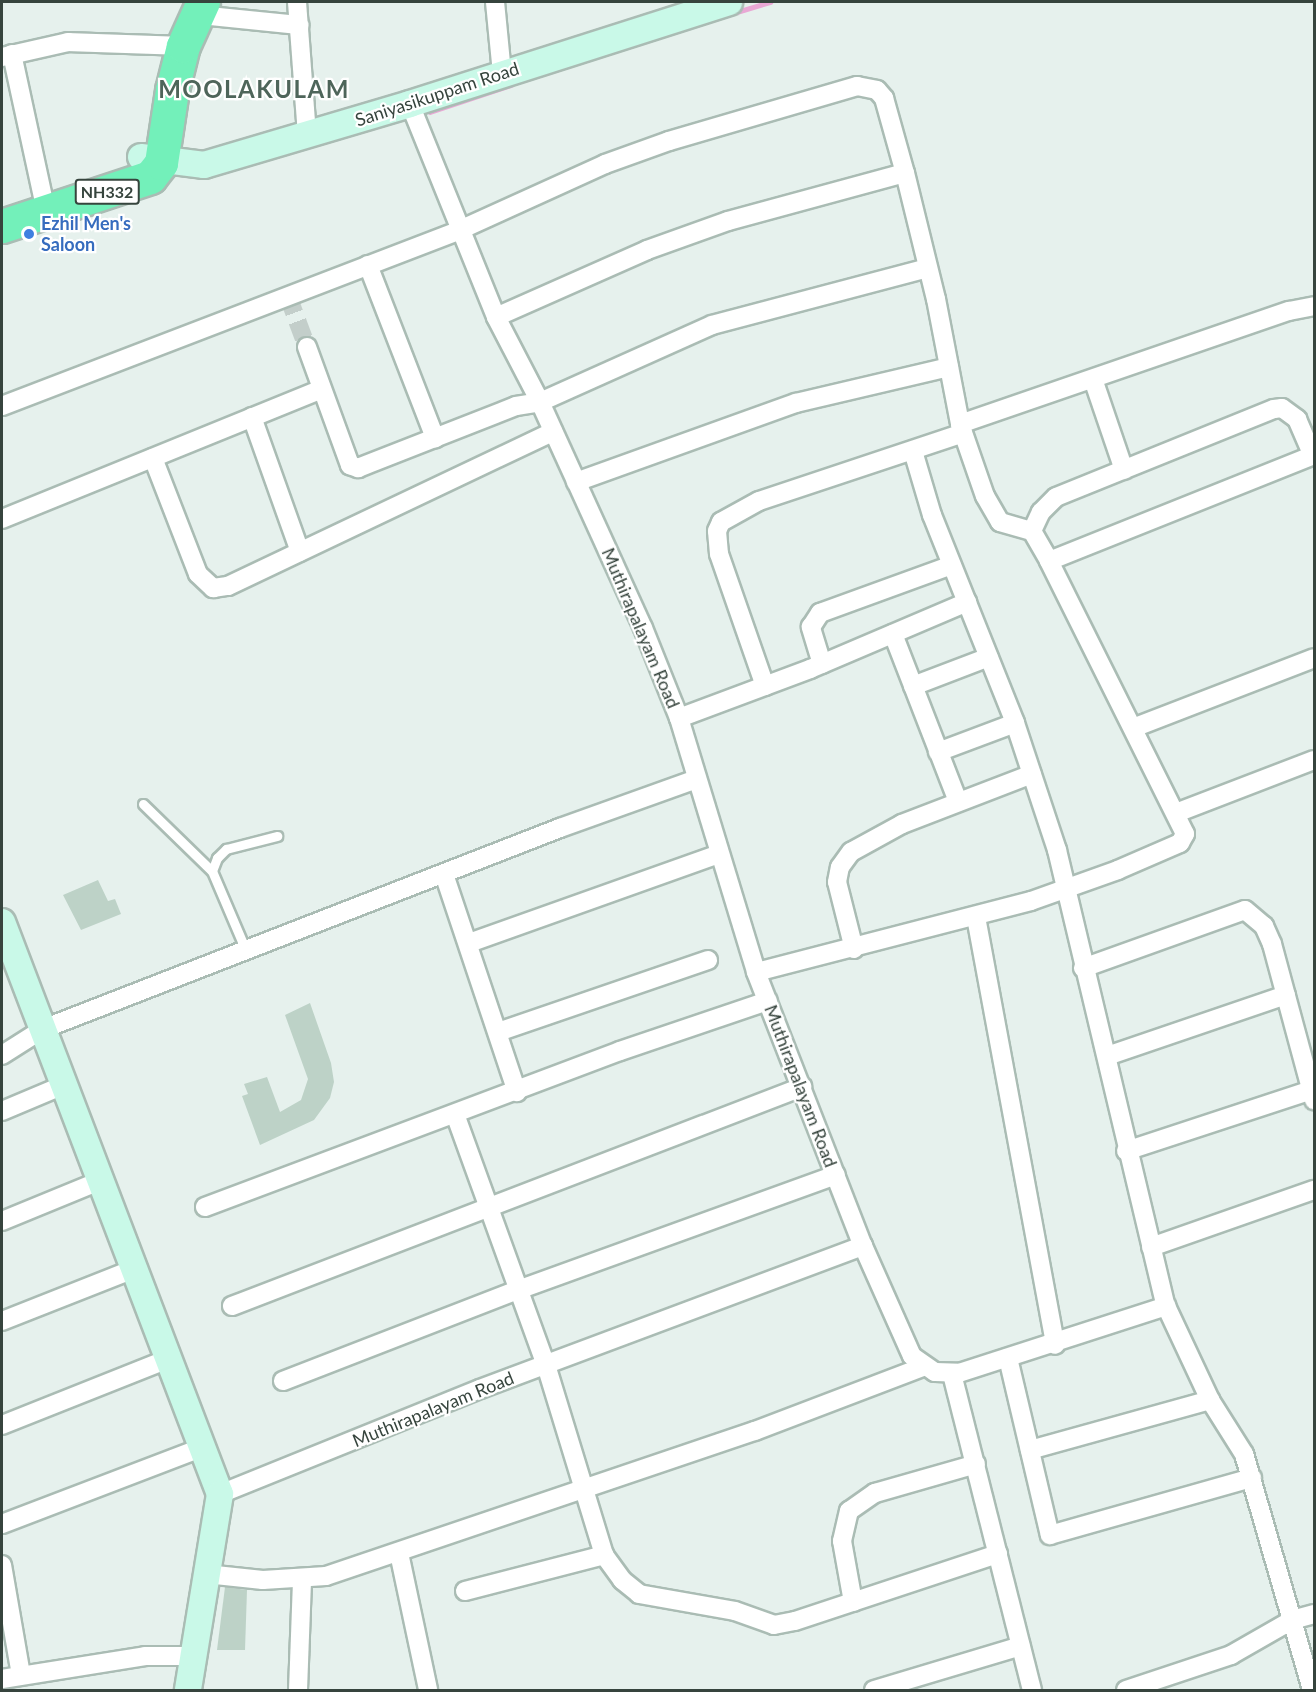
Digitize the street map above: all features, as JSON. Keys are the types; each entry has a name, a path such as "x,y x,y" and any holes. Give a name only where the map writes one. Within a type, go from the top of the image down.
{"highway":[{"name":"NH332","path":"2,226 150,177 151,160 166,115 183,46 201,8"},
{"name":"NH332","path":"2,211 151,160"}],"street":[{"path":"297,2 307,135"},
{"path":"495,2 502,74"},
{"name":"Saniyasikuppam Road","path":"151,160 204,165 410,104 729,2"},
{"path":"201,8 299,26"},
{"path":"43,197 7,55 68,42 183,46"},
{"path":"2,405 462,229 605,164 669,141 857,86 878,90 884,98 905,172 962,428 994,515 1005,524 1032,531 1185,834 1180,843 1066,888 976,917 756,972"},
{"name":"Muthirapalayam Road","path":"220,1494 546,1365 863,1246 756,972 679,718 643,628 540,402 496,317 410,104"},
{"path":"496,317 647,250 728,220 905,172"},
{"path":"368,265 435,438"},
{"path":"307,347 350,465 369,466 516,406 540,402 712,325 927,268"},
{"path":"765,686 719,554 717,531 721,522 750,504 913,451 962,428 1093,379 1279,314 1314,306"},
{"path":"576,482 796,403 949,367"},
{"path":"1093,379 1124,470"},
{"path":"2,519 322,389"},
{"path":"1032,531 1041,512 1056,497 1282,408 1297,419 1314,456 1049,561"},
{"path":"252,417 300,552"},
{"path":"153,458 203,582 213,588 228,586 553,432"},
{"path":"913,451 952,565 1015,723 1066,888 1083,968 1107,1056 1126,1151 1166,1306 1210,1400 1244,1454 1312,1690"},
{"path":"822,664 811,627 820,613 952,565"},
{"path":"679,718 822,664 967,602"},
{"path":"893,634 958,802"},
{"path":"913,686 989,657"},
{"path":"1133,728 1314,658"},
{"path":"938,752 1015,723"},
{"path":"1176,813 1314,760"},
{"path":"854,949 839,897 840,867 851,852 868,840 1032,774"},
{"path":"2,1055 43,1029 697,779"},
{"path":"469,943 719,854"},
{"path":"444,874 517,1092"},
{"path":"1083,968 1245,910 1264,926 1286,995 1313,1095 1126,1151"},
{"path":"976,917 1055,1345"},
{"path":"2,922 220,1494 188,1690"},
{"path":"498,1032 708,960"},
{"path":"1107,1056 1286,995"},
{"path":"205,1207 517,1092 621,1051 768,1001"},
{"path":"2,1111 64,1085"},
{"path":"232,1306 487,1205 802,1087"},
{"path":"456,1114 546,1365 604,1555 622,1580 639,1594 735,1611 774,1625 853,1602 998,1554"},
{"path":"284,1381 518,1290 836,1175"},
{"path":"2,1221 102,1180"},
{"path":"1151,1247 1314,1190"},
{"path":"863,1246 904,1342 924,1367"},
{"path":"2,1321 134,1269"},
{"path":"206,1574 302,1580 399,1553 582,1488 766,1427 924,1367 952,1374 1055,1345 1166,1306"},
{"path":"2,1425 170,1358"},
{"path":"1008,1358 1050,1535 1252,1478"},
{"path":"952,1374 1032,1690"},
{"path":"1030,1450 1210,1400"},
{"path":"2,1524 204,1447"},
{"path":"853,1602 842,1541 849,1511 875,1493 976,1464"},
{"path":"399,1553 428,1690"},
{"path":"465,1590 604,1555"},
{"path":"2,1565 21,1675"},
{"path":"298,1690 302,1580"},
{"path":"1126,1690 1231,1655 1292,1620 1314,1614"},
{"path":"874,1690 1021,1646"},
{"path":"2,1679 145,1656 193,1656"}],"lane":[{"path":"143,804 212,871 246,952"},
{"path":"212,871 217,858 226,849 277,836"}],"building":[{"path":"98,880 108,901 115,899 121,914 81,930 63,895"},
{"path":"310,1003 331,1063 334,1082 330,1098 314,1120 260,1145 242,1096 248,1094 244,1084 267,1077 280,1112 301,1100 308,1079 285,1015"},
{"path":"225,1587 247,1590 245,1650 217,1650"}],"waterway":[{"path":"730,14 770,2"},
{"path":"430,112 511,85"}],"tunnel":[{"path":"288,296 307,347"}],"place":[{"name":"Ezhil Men's Saloon","path":"29,234"}],"district":[{"name":"MOOLAKULAM","path":"254,89"}]}
